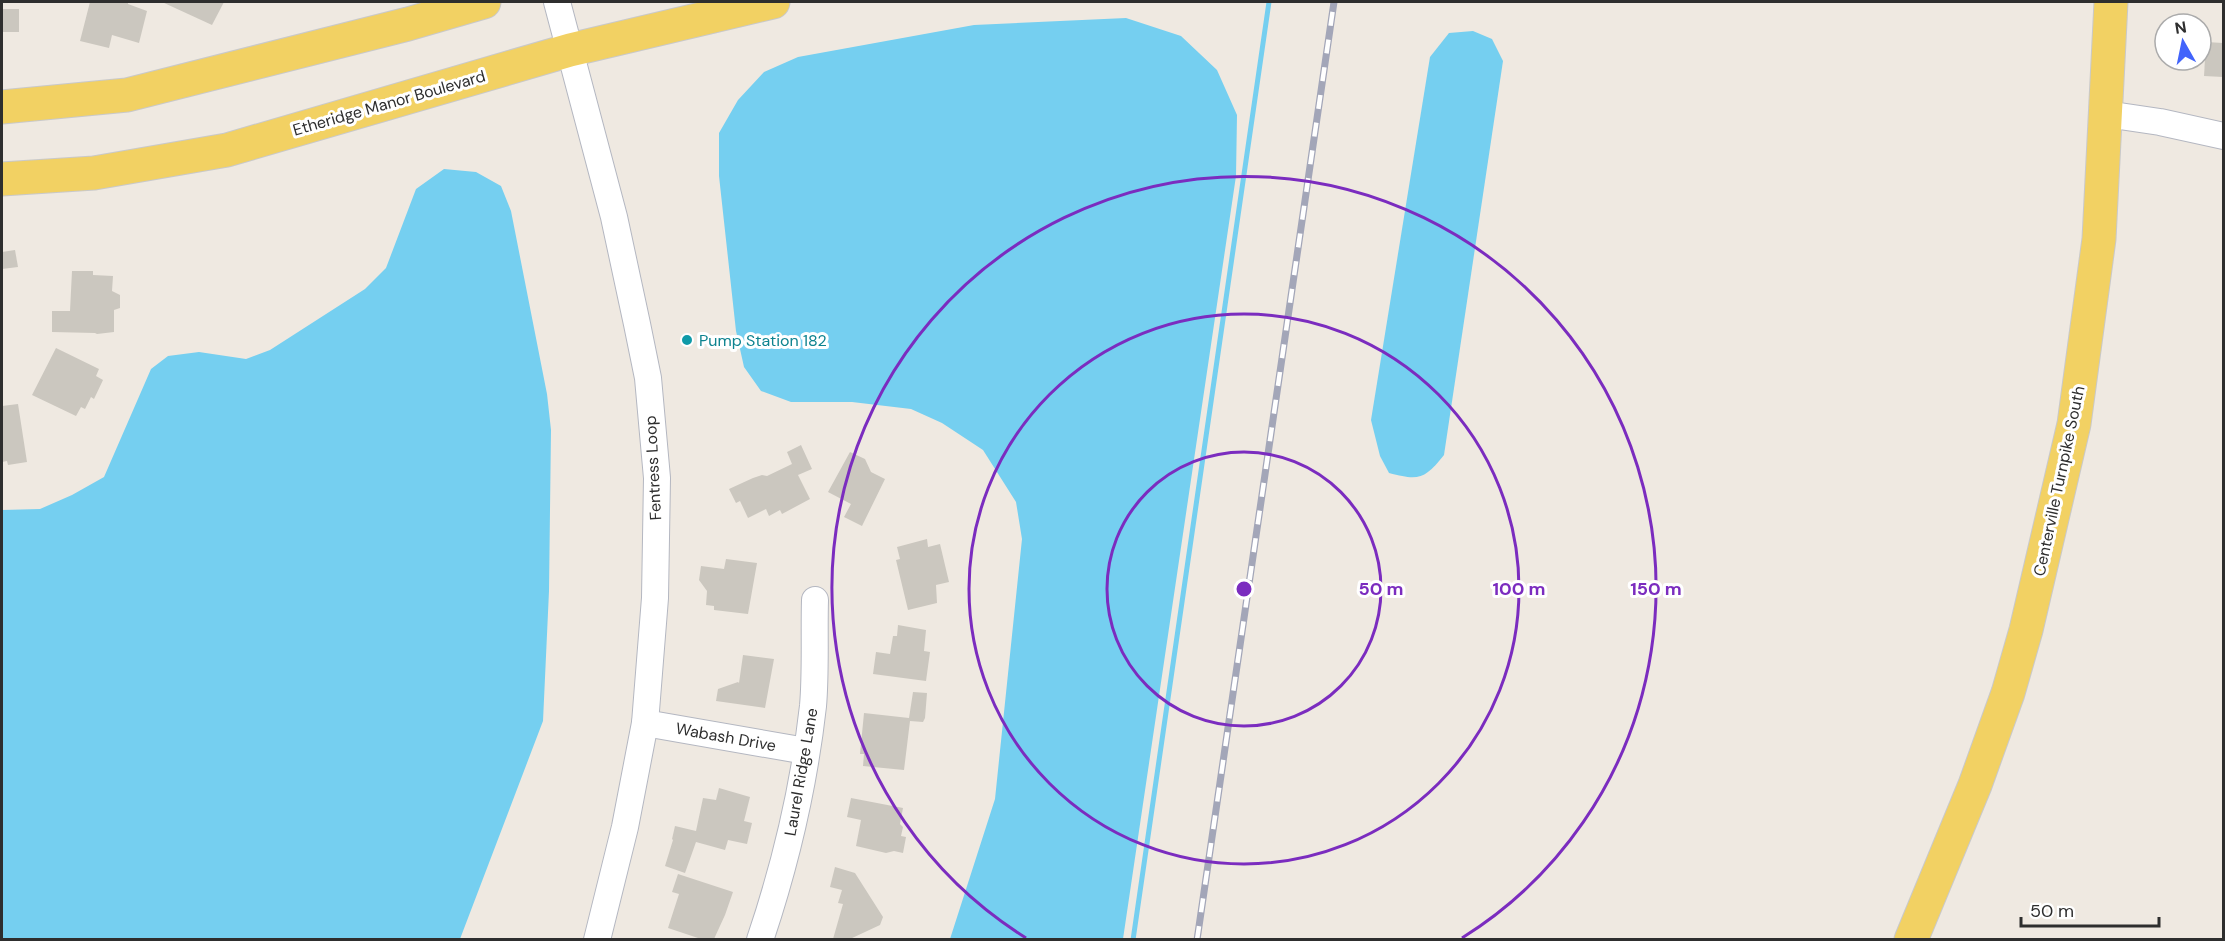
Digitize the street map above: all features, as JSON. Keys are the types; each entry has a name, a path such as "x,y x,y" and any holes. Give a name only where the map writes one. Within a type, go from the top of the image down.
{"main road":[{"path":"2,107 127,95 434,10 484,2"},
{"name":"Etheridge Manor Boulevard","path":"2,179 94,173 227,150 570,50 773,2"},
{"name":"Centerville Turnpike South","path":"1911,939 1976,785 2008,693 2029,619 2076,413 2099,239 2111,2"}],"street":[{"name":"Fentress Loop","path":"557,2 614,217 648,378 657,477 655,598 645,723 625,827 597,939"},
{"path":"2106,114 2160,122 2223,136"},
{"name":"Laurel Ridge Lane","path":"760,939 779,883 799,798 813,704 815,600"},
{"name":"Wabash Drive","path":"645,723 806,751"}],"water":[{"path":"1126,18 1181,36 1217,70 1237,115 1236,176 1123,939 950,939 995,799 1022,539 1016,502 983,450 942,423 911,409 852,402 791,402 761,391 744,367 736,331 719,176 719,133 738,100 764,72 798,57 974,25"},
{"path":"1473,31 1492,39 1503,61 1444,455 1426,473 1421,476 1408,477 1389,473 1380,456 1371,420 1430,57 1449,33"},
{"path":"444,169 476,172 501,186 511,211 547,394 551,430 549,591 543,721 460,939 2,939 2,510 40,509 104,477 151,369 168,356 199,352 246,359 270,350 365,289 386,268 416,189"}],"building":[{"path":"90,2 128,2 128,4 147,11 139,43 112,35 109,48 80,41"},
{"path":"162,2 224,2 212,25"},
{"path":"2,9 19,9 19,32 2,32"},
{"path":"2213,42 2223,43 2223,77 2204,76 2204,72 2213,72"},
{"path":"15,250 18,267 2,269 2,252"},
{"path":"72,271 93,271 93,275 113,276 112,291 120,295 120,308 114,310 114,332 97,334 52,332 52,311 70,311"},
{"path":"56,348 99,369 96,376 103,380 94,399 91,397 85,409 81,407 76,416 32,395"},
{"path":"18,404 27,462 8,465 7,461 2,462 2,406"},
{"path":"801,445 812,469 798,475 810,499 782,514 780,510 769,516 766,509 748,518 740,501 736,503 729,489 753,478 767,476 792,464 787,452"},
{"path":"850,452 865,459 871,472 885,479 862,526 844,517 851,504 828,492"},
{"path":"927,539 928,547 940,544 949,582 936,585 937,603 908,610 896,560 900,559 897,547"},
{"path":"726,559 757,563 748,614 714,610 714,606 706,605 707,591 699,580 701,566 724,569"},
{"path":"898,625 926,630 924,651 930,652 926,681 873,674 876,652 890,654 893,636 897,636"},
{"path":"743,655 774,659 765,708 716,701 718,689 739,683"},
{"path":"913,692 927,693 925,718 923,722 910,721 904,770 863,766 864,754 860,754 864,713 909,718"},
{"path":"719,788 750,797 744,821 752,823 747,844 728,840 725,850 696,842 685,873 665,866 675,826 696,831 703,798 716,800"},
{"path":"851,798 903,808 900,824 903,827 901,836 906,837 903,853 894,851 886,853 856,846 861,820 847,817"},
{"path":"835,867 855,873 883,917 880,925 850,939 833,939 843,904 838,903 842,890 830,887"},
{"path":"678,874 733,892 714,939 701,939 668,928 679,894 672,892"}],"waterway":[{"path":"1133,940 1269,2"}],"railway":[{"path":"1197,940 1334,2"}],"place":[{"name":"Pump Station 182","path":"687,340"}]}
